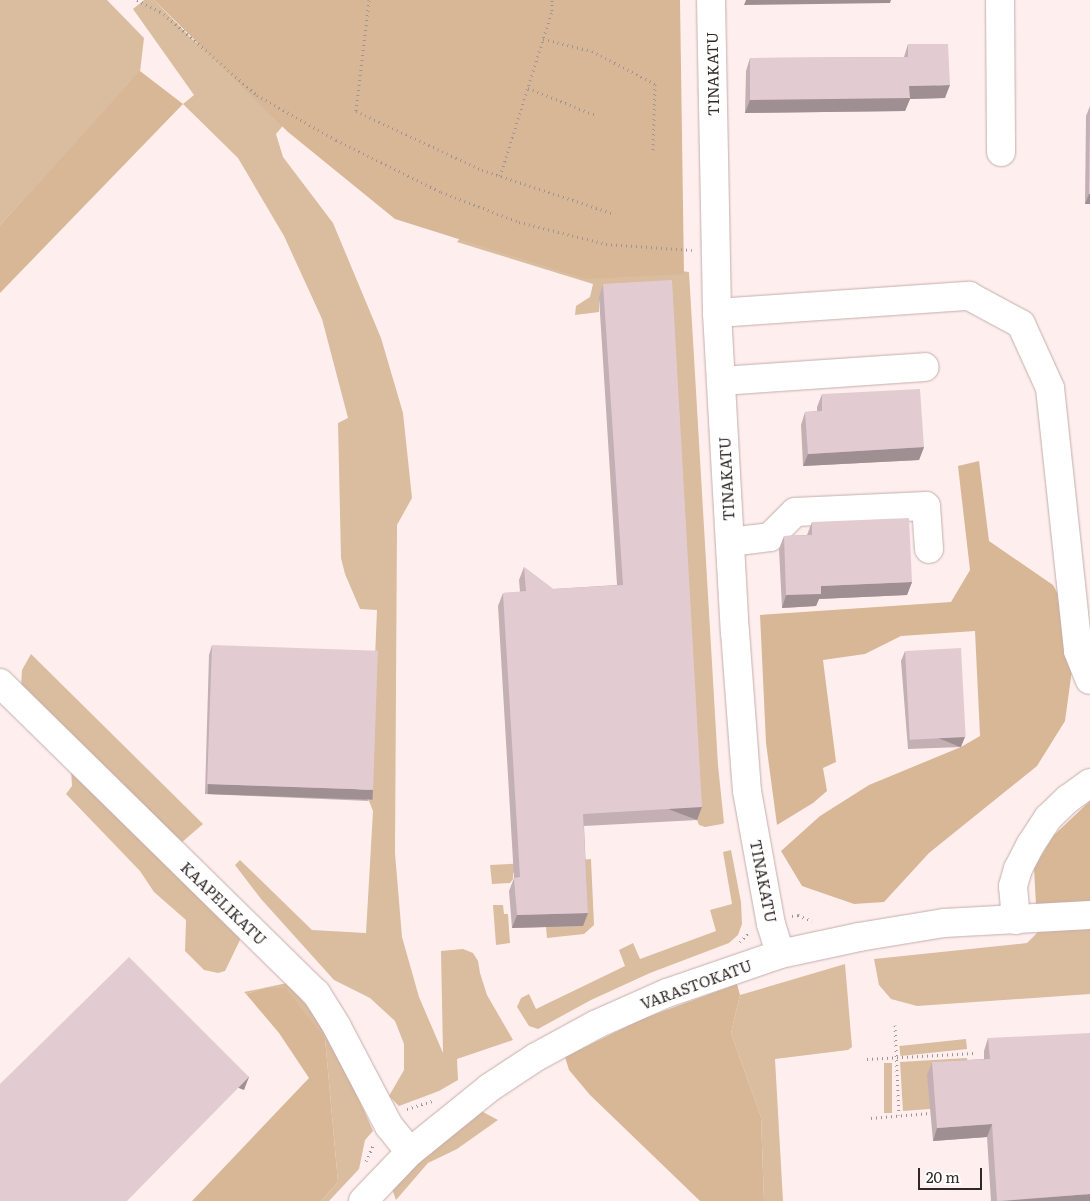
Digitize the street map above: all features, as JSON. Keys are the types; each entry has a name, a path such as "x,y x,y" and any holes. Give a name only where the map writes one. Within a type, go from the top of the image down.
{"street":[{"name":"TINAKATU","path":"711,0 717,312 747,791 771,924 780,954"},
{"path":"1000,0 1001,152"},
{"path":"717,312 970,296 1021,324 1050,388 1078,651 1090,680"},
{"path":"721,381 924,367"},
{"path":"730,542 770,537 796,512 926,506 929,550"},
{"name":"KAAPELIKATU","path":"0,683 316,993 337,1027 389,1126 410,1152"},
{"path":"1016,920 1013,886 1018,870 1031,844 1048,818 1068,799 1090,783"},
{"name":"VARASTOKATU","path":"363,1201 410,1152 489,1088 597,1024 667,993 780,954 859,937 944,923 1090,916"}],"path":[{"path":"137,0 164,14 257,95 336,140 441,192 519,222 606,244 662,250 696,250"},
{"path":"369,0 356,111 482,170 615,214"},
{"path":"500,176 552,11 552,0"},
{"path":"543,39 592,51 655,84 653,153"},
{"path":"528,88 595,115"},
{"path":"895,1025 899,1115"},
{"path":"867,1059 974,1053"},
{"path":"871,1118 930,1113"}],"shaded area":[{"path":"0,0 107,0 144,38 140,72 0,225"},
{"path":"144,0 154,0 191,38 247,84 293,114 276,134 283,157 333,223 381,338 403,413 412,498 397,525 395,853 402,937 419,997 443,1053 441,951 463,949 473,953 478,961 487,995 513,1040 457,1059 458,1080 439,1091 399,1106 389,1096 404,1070 404,1044 395,1021 370,998 334,980 261,899 235,865 240,860 312,930 366,933 373,811 369,801 377,610 360,609 345,574 341,558 338,423 348,418 322,319 284,236 238,158 183,104 194,95 133,9"},
{"path":"154,0 680,0 684,274 586,279 395,219 288,132"},
{"path":"140,71 183,104 0,293 0,225"},
{"path":"467,229 559,255 689,272 718,765 724,823 722,824 705,827 699,825 697,820 599,298 599,312 575,315 576,306 590,297 593,284 457,242"},
{"path":"979,461 989,541 1053,585 1067,611 1072,670 1065,721 1037,766 929,853 884,902 854,904 802,886 781,851 820,816 869,785 961,747 980,736 975,631 901,636 865,654 823,660 836,762 823,768 827,791 813,803 777,825 766,743 760,615 951,602 970,570 958,466"},
{"path":"31,654 203,824 181,843 21,687 22,670"},
{"path":"71,769 237,929 240,940 225,971 218,973 204,970 185,951 186,920 154,892 140,871 66,794 72,786"},
{"path":"1090,801 1090,902 1036,905 1034,868 1053,836"},
{"path":"731,850 741,902 742,924 738,935 729,943 650,973 591,1000 538,1029 529,1026 517,1007 521,998 529,994 536,1009 625,966 619,950 633,943 640,959 716,931 710,910 732,904 723,852"},
{"path":"591,859 594,925 584,934 547,938 546,927 583,926 580,860"},
{"path":"528,863 528,871 513,873 513,879 510,883 492,884 490,865"},
{"path":"493,905 503,905 504,914 508,914 510,943 496,945"},
{"path":"1090,929 1090,994 917,1006 891,999 879,985 874,959 1027,943 1038,932"},
{"path":"845,964 852,1047 848,1050 775,1059 783,1201 764,1201 761,1117 731,1033 740,995"},
{"path":"287,983 322,1023 332,1038 373,1131 365,1140 359,1169 329,1201 321,1201 338,1182 325,1038 264,988 246,994 244,992"},
{"path":"737,984 740,995 731,1033 761,1117 764,1201 700,1201 590,1095 569,1070 565,1057 642,1019"},
{"path":"264,988 285,988 325,1038 338,1182 321,1201 192,1201 309,1078 279,1033 246,994"},
{"path":"966,1039 967,1049 900,1056 899,1046"},
{"path":"967,1058 969,1073 930,1109 903,1111 900,1062"},
{"path":"884,1063 892,1063 892,1113 884,1113"},
{"path":"477,1112 483,1112 498,1120 457,1149 428,1163 396,1200 392,1189 427,1154"}],"building":[{"path":"908,44 948,44 950,85 909,86 910,98 750,100 750,58 908,57"},
{"path":"1090,106 1090,194 1089,194"},
{"path":"672,280 702,807 583,814 588,913 517,915 514,878 520,877 503,593 526,591 524,567 553,589 623,585 603,284"},
{"path":"920,389 924,447 808,454 805,412 822,411 822,394"},
{"path":"909,518 912,582 821,586 821,594 786,595 784,536 812,535 812,522"},
{"path":"212,645 378,651 373,790 207,784"},
{"path":"961,648 966,737 910,740 905,651"},
{"path":"129,957 249,1077 127,1201 0,1201 0,1084"},
{"path":"1090,1033 1090,1194 997,1201 992,1124 937,1128 932,1062 990,1059 988,1038"}]}
